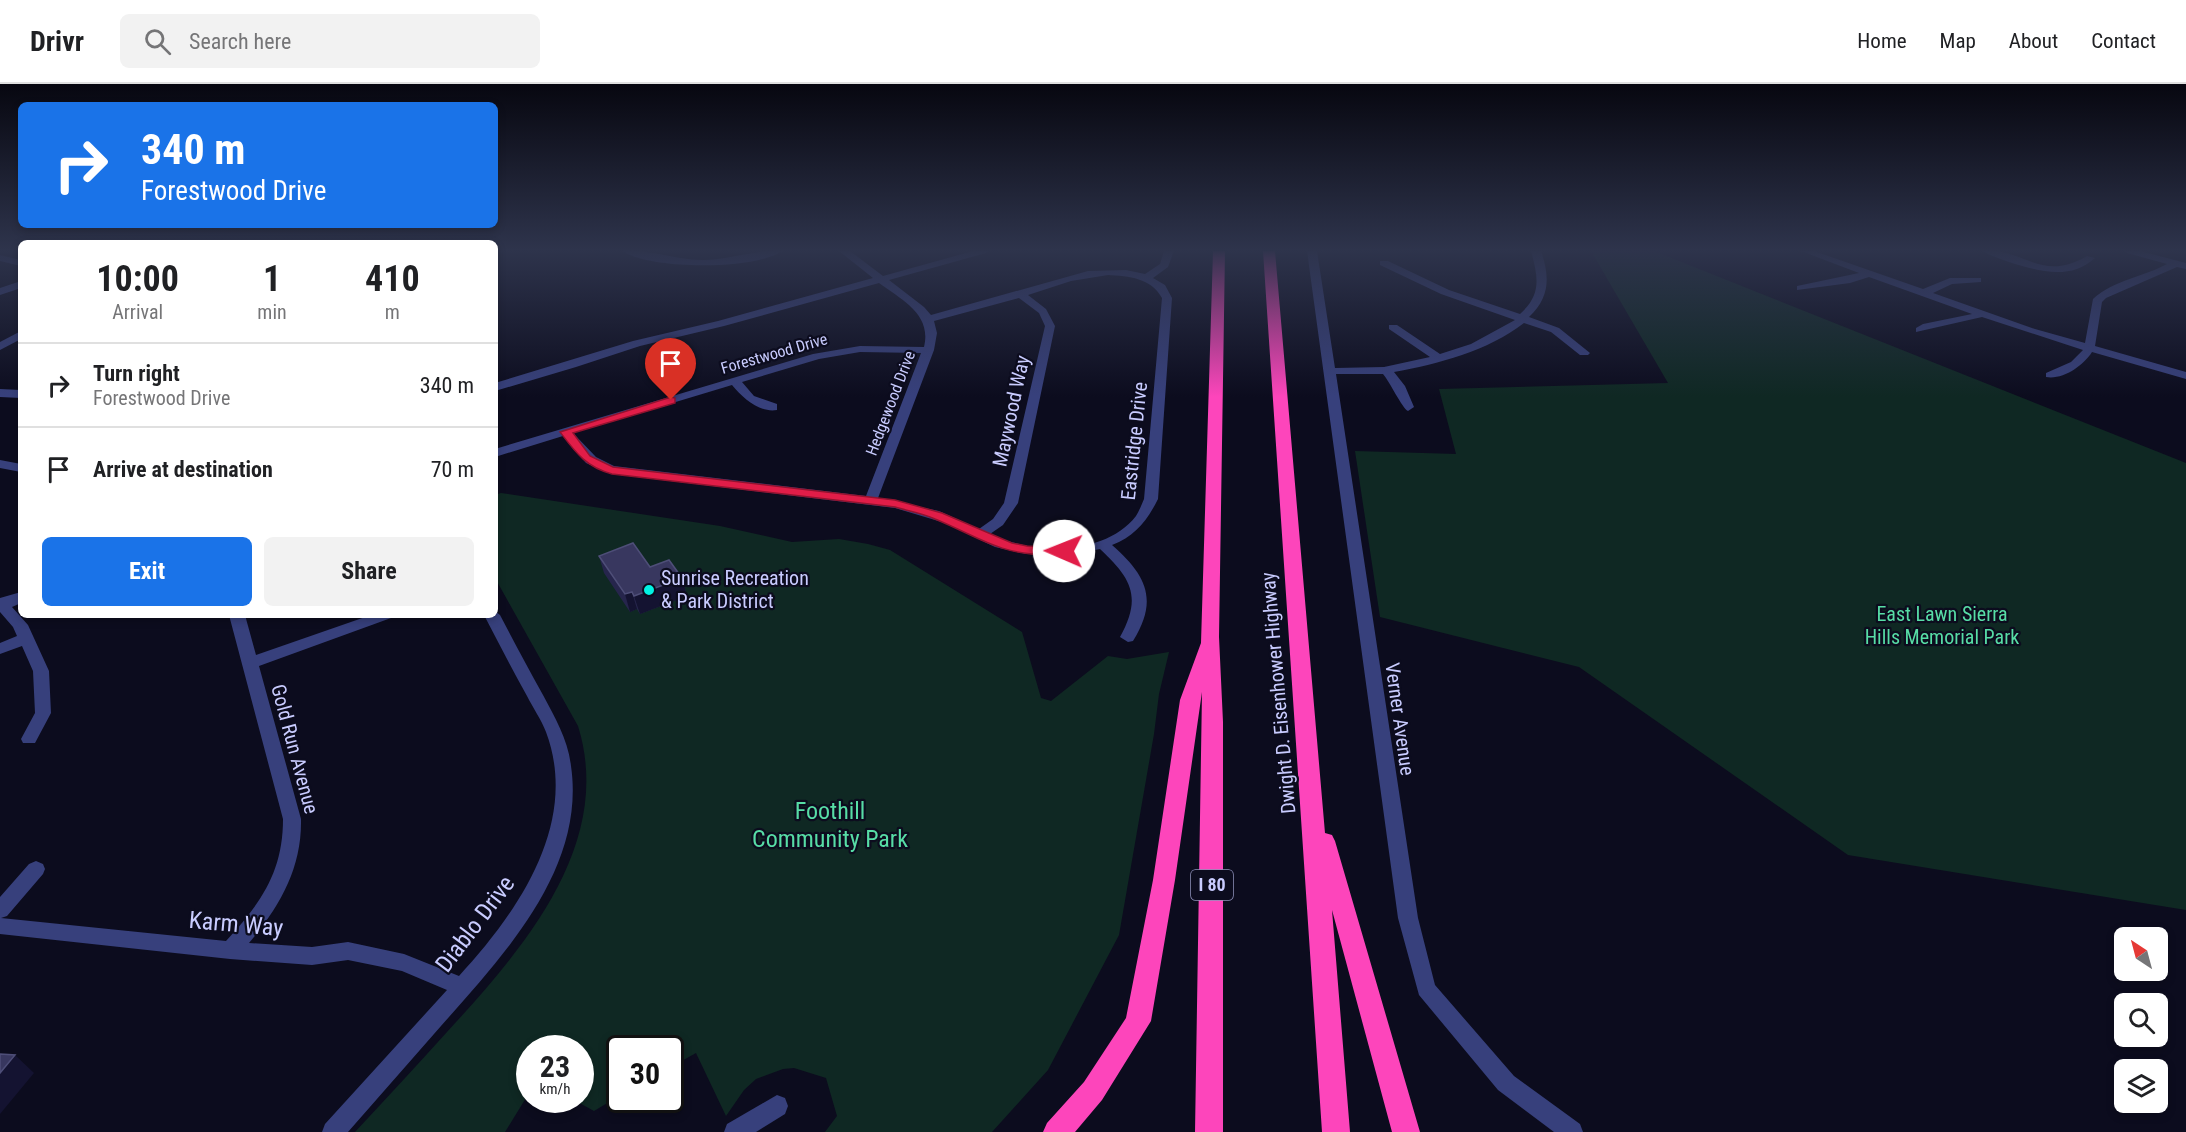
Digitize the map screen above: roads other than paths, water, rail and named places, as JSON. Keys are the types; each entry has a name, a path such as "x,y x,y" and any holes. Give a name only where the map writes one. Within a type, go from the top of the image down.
{"highway":[{"name":"I 80","path":"1209,1132 1213,722 1210,638 1218,300"},
{"name":"Dwight D. Eisenhower Highway","path":"1273,300 1314,807 1335,1132"},
{"path":"1057,1132 1093,1091 1138,1021 1164,880 1190,700 1210,638"},
{"path":"1314,807 1406,1132"}],"street":[{"path":"498,386 638,343 720,324 806,300"},
{"path":"906,300 928,319 998,300"},
{"name":"Maywood Way","path":"980,535 998,522 1011,503 1050,326 1047,315 1029,300"},
{"name":"Eastridge Drive","path":"566,432 586,458 600,467 612,470 871,500 938,515 1010,547 1036,551 1064,551 1103,544 1133,527 1148,508 1151,499 1167,300"},
{"name":"Verner Avenue","path":"1319,300 1408,918 1426,989 1506,1083 1572,1132"},
{"path":"1468,300 1555,330 1584,353"},
{"path":"1329,371 1386,370 1487,341 1523,319 1537,300"},
{"path":"1942,300 2090,349 2186,376"},
{"path":"2050,375 2068,369 2090,349 2094,340 2099,300"},
{"path":"1920,330 1931,325 1965,320 1981,314"},
{"name":"Hedgewood Drive","path":"871,500 933,335 928,319"},
{"path":"1393,327 1437,357"},
{"path":"0,347 18,336"},
{"name":"Forestwood Drive","path":"498,452 831,353 867,349 928,350"},
{"path":"1386,370 1399,386 1408,407"},
{"path":"734,381 750,399 773,407"},
{"path":"0,393 18,394"},
{"path":"0,465 18,468"},
{"path":"1103,544 1130,570 1139,586 1142,600 1140,614 1128,637"},
{"path":"18,598 2,604 20,625 41,671 43,713 29,739"},
{"name":"Gold Run Avenue","path":"230,950 272,898 288,863 293,832 292,819 238,618"},
{"path":"250,663 378,618"},
{"name":"Diablo Drive","path":"333,1132 463,987 513,927 535,891 555,845 565,801 563,760 555,734 494,618"},
{"path":"0,649 27,638"},
{"path":"0,910 36,869"},
{"name":"Karm Way","path":"0,926 230,950 312,956 348,951 404,963 463,987"},
{"path":"735,1132 777,1106"}],"place":[{"name":"Sunrise Recreation & Park District","path":"649,590"}],"park label":[{"name":"East Lawn Sierra Hills Memorial Park","path":"1942,626"},
{"name":"Foothill Community Park","path":"830,825"}]}
